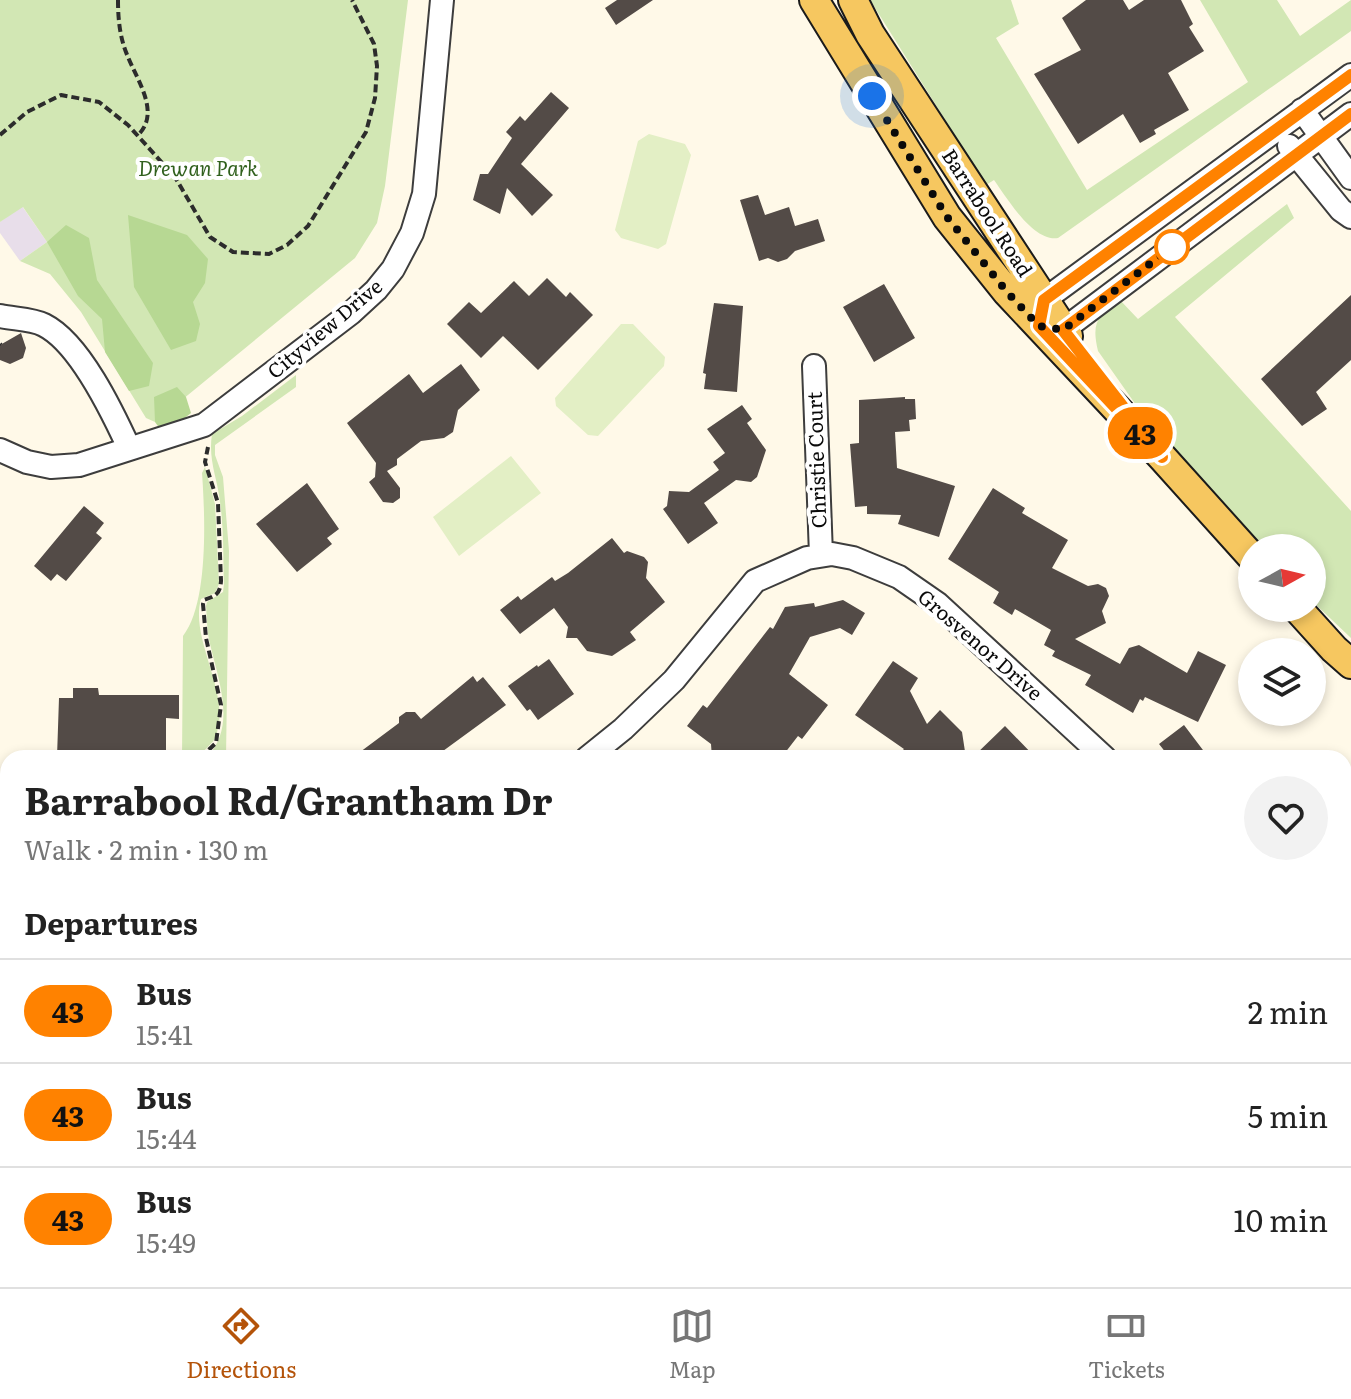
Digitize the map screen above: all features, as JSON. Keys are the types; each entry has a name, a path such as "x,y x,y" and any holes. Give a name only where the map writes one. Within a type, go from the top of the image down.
{"main road":[{"name":"Barrabool Road","path":"814,0 947,217 1007,292 1049,319"},
{"name":"Barrabool Road","path":"853,0 870,34 1049,319 1162,457 1238,541"},
{"path":"1310,622 1351,664"}],"street":[{"name":"Cityview Drive","path":"0,450 27,462 51,467 79,465 204,425 351,313 393,269 412,233 424,194 442,0"},
{"path":"1049,319 1277,129 1351,75"},
{"path":"1302,110 1351,178"},
{"path":"1049,319 1296,155 1351,114"},
{"path":"1277,129 1341,210 1351,217"},
{"path":"0,316 43,324 59,337 90,373 107,400 129,448"},
{"name":"Christie Court","path":"814,366 821,555"},
{"name":"Grosvenor Drive","path":"597,750 674,680 755,581 821,555 853,558 870,564 899,577 938,604 1096,750"}],"path":[{"path":"118,0 121,34 148,104 144,129 138,135"},
{"path":"0,135 27,112 61,95 99,102 138,135 175,177 210,237 233,252 269,254 287,245 308,226 366,132 375,98 377,66 374,44 352,0"},
{"path":"204,425 210,436 205,462 218,503 221,581 217,596 204,600 203,604 206,638 221,705 216,743 209,750"}],"shaded area":[{"path":"22,206 47,242 20,261 0,233 0,222"}],"green space":[{"name":"Drewan Park","path":"0,0 408,0 385,186 377,223 355,258 155,422 146,418 81,312 50,274 20,261 47,242 23,207 0,222"},
{"path":"870,0 1011,0 1019,24 996,38 1087,190 1248,82 1200,0 1277,0 1300,36 1351,0 1351,31 1058,238 1039,233 1030,226 994,180 986,185"},
{"path":"649,134 685,144 691,155 666,244 658,249 621,238 615,230 638,141"},
{"path":"1287,204 1294,218 1175,317 1351,511 1351,638 1326,614 1326,534 1244,534 1155,432 1098,351 1095,333 1098,320 1119,299 1138,319"},
{"path":"128,215 187,235 208,259 205,283 193,302 200,324 196,341 171,350 134,287"},
{"path":"66,225 89,238 97,280 153,363 149,386 129,391 105,352 102,319 78,296 47,242"},
{"path":"621,324 633,324 665,357 664,366 598,436 588,435 556,406 555,398"},
{"path":"296,375 296,387 215,445 215,455 223,477 229,551 226,750 212,750 221,733 223,704 209,639 206,606 207,602 223,592 224,584 222,522 211,443 212,434 242,416"},
{"path":"177,387 186,397 191,413 177,424 160,429 155,422 154,397"},
{"path":"511,456 541,493 459,556 433,517"},
{"path":"205,467 215,504 219,584 215,593 201,599 199,615 216,688 219,724 214,740 205,750 182,750 183,636 191,621 201,581 204,534 202,473"}],"building":[{"path":"617,0 653,0 616,25 605,8"},
{"path":"1086,0 1123,0 1129,10 1144,0 1181,0 1193,24 1189,27 1204,51 1168,73 1189,110 1154,130 1156,134 1140,143 1123,114 1078,144 1034,74 1081,50 1062,18"},
{"path":"551,92 569,108 521,164 553,195 532,216 507,188 500,214 473,200 480,174 488,174 512,138 506,132 520,116 525,121"},
{"path":"758,195 765,215 789,207 795,226 818,219 825,241 795,251 778,262 768,258 759,261 740,200"},
{"path":"547,278 566,297 570,292 593,315 538,370 503,336 481,358 447,324 469,302 481,313 514,281 529,296"},
{"path":"884,284 915,338 874,362 843,307"},
{"path":"1351,295 1351,360 1316,392 1327,409 1302,426 1261,379"},
{"path":"714,303 743,306 737,392 704,389 706,374 703,373"},
{"path":"21,333 26,348 23,358 10,364 0,360 0,345"},
{"path":"461,364 480,390 458,410 453,432 444,438 421,441 397,459 397,465 387,471 400,488 400,498 393,503 383,502 369,482 375,477 376,463 347,423 409,374 423,393"},
{"path":"915,399 916,419 909,420 910,431 895,432 897,468 955,486 939,537 898,524 901,515 867,514 867,506 855,507 850,444 859,443 859,400"},
{"path":"742,405 752,419 747,423 766,450 757,477 751,482 736,480 704,503 718,523 688,544 663,509 667,506 669,491 689,492 719,470 713,462 725,453 707,429"},
{"path":"307,483 339,529 327,538 332,544 297,572 256,524"},
{"path":"993,488 1025,508 1022,513 1068,540 1052,568 1088,586 1098,584 1106,588 1109,596 1102,611 1106,623 1075,639 1120,664 1129,648 1139,645 1187,673 1198,651 1226,665 1198,722 1145,697 1143,701 1140,699 1133,713 1085,685 1091,675 1052,656 1055,651 1044,645 1051,630 1015,609 1012,615 993,603 999,592 948,559"},
{"path":"84,506 104,523 96,533 102,538 66,581 57,574 51,581 34,566"},
{"path":"612,538 624,553 627,551 644,557 648,562 646,578 665,602 630,632 636,640 612,656 587,651 577,638 566,638 568,627 554,608 520,634 500,610 518,596 521,600 552,577 555,581 568,573"},
{"path":"843,600 865,613 852,635 840,628 810,637 789,674 828,705 802,739 798,736 787,750 711,750 711,744 687,726 703,705 707,708 770,627 773,629 785,607 814,603 815,607"},
{"path":"549,659 574,694 538,720 508,686"},
{"path":"893,661 918,678 910,691 927,724 940,710 962,732 965,750 903,750 855,715"},
{"path":"473,676 477,682 483,677 506,705 444,750 363,750 399,723 399,717 406,712 415,712 421,719"},
{"path":"73,688 98,688 99,695 179,695 179,719 166,718 166,750 57,750 59,698 73,698"},
{"path":"1184,725 1203,750 1164,750 1159,744"},
{"path":"1005,726 1028,750 980,750"}],"bus line":[{"name":"43","path":"1351,75 1044,300 1039,326 1162,457 1063,330 1351,114"}],"route":[{"path":"872,96 947,217 1007,292 1039,326 1063,330 1172,247"}]}
